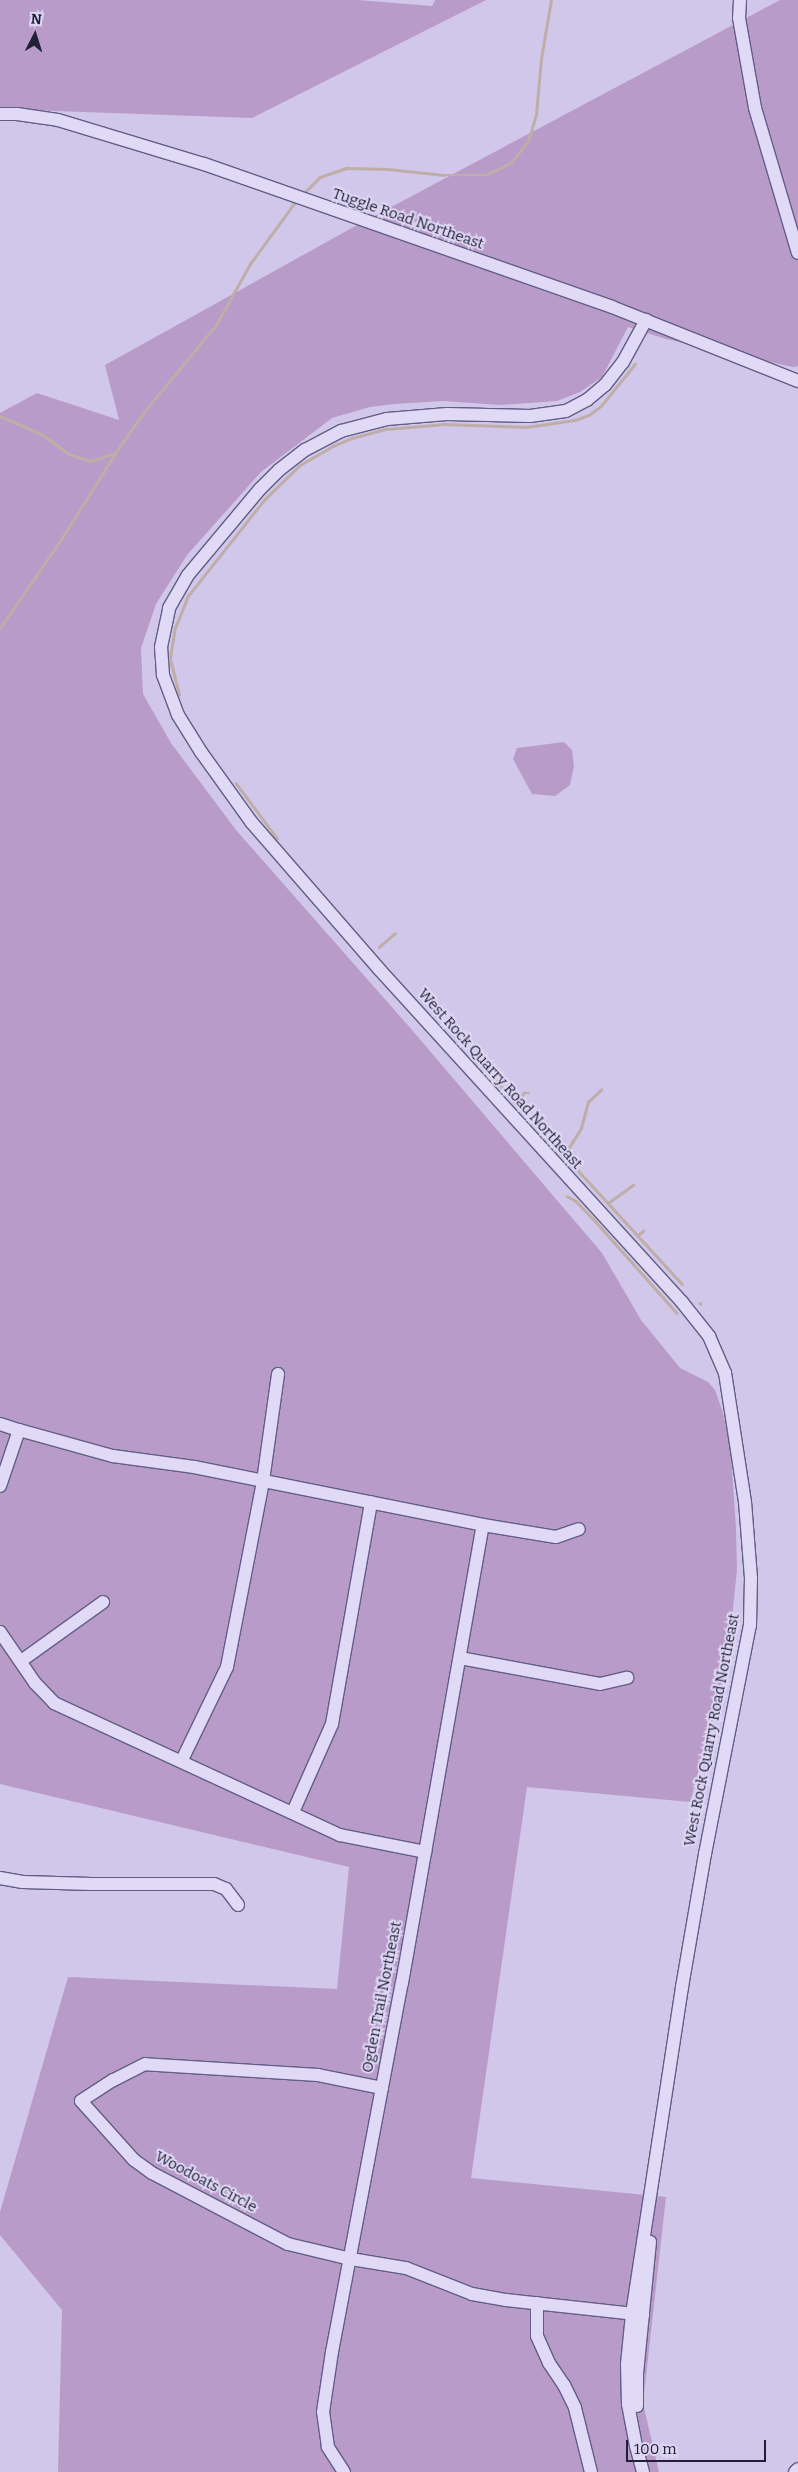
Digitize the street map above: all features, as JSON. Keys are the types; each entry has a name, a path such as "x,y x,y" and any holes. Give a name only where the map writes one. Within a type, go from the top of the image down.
{"street":[{"path":"740,0 739,18 755,108 798,253"},
{"name":"Tuggle Road Northeast","path":"0,114 17,114 58,120 204,164 646,320 798,381"},
{"name":"West Rock Quarry Road Northeast","path":"646,320 623,362 605,385 587,400 566,411 530,416 447,414 387,419 341,431 300,453 260,489 185,580 166,616 161,654 166,685 178,715 209,764 257,830 379,970 682,1302 709,1336 724,1368 733,1410 745,1502 752,1578 750,1625 690,1936 664,2096 652,2192 643,2235 636,2389 639,2418 649,2472"},
{"path":"182,1760 227,1667 263,1481 278,1374"},
{"path":"0,1424 113,1456 194,1467 483,1525 556,1536 579,1529"},
{"path":"0,1486 19,1430"},
{"path":"293,1812 332,1724 371,1502"},
{"name":"Ogden Trail Northeast","path":"344,2472 328,2447 323,2412 483,1525"},
{"path":"21,1661 103,1602"},
{"path":"0,1632 35,1683 54,1703 182,1760 234,1787 293,1812 340,1835 425,1852"},
{"path":"460,1658 600,1684 627,1678"},
{"path":"0,1878 22,1882 92,1884 214,1884 226,1889 238,1905"},
{"name":"Woodoats Circle","path":"382,2088 318,2075 145,2064 113,2080 81,2101 134,2160 152,2173 288,2244 351,2259 406,2268 472,2294 537,2304 638,2315"},
{"path":"537,2304 537,2336 549,2363 575,2408 591,2472"},
{"name":"West Rock Quarry Road Northeast","path":"638,2315 627,2364 628,2404 634,2439 643,2472"},
{"path":"795,2472 798,2469"}],"shaded area":[{"path":"0,0 358,0 432,6 435,0 486,0 252,118 0,109"},
{"path":"780,0 798,0 798,366 793,367 666,339 628,327 602,377 580,392 557,401 499,405 444,401 394,404 370,407 332,418 261,472 187,555 156,604 141,648 143,694 171,743 236,830 412,1030 602,1253 641,1320 680,1368 708,1382 715,1390 722,1410 730,1440 737,1570 726,1675 690,1802 527,1787 471,2178 666,2197 643,2403 659,2472 58,2472 62,2310 0,2235 0,2212 68,1977 337,1989 349,1867 0,1784 0,413 37,393 119,420 105,365 350,229"},
{"path":"564,742 572,750 574,766 570,785 555,796 532,794 513,759 517,748"}],"waterway":[{"path":"302,195 320,177 346,168 388,169 444,175 486,175 511,163 528,141 536,114 541,59 551,0"},
{"path":"0,628 60,541 120,446 144,412 216,325 250,264 296,201"},
{"path":"179,695 170,658 175,628 188,596 265,499 300,465 333,446 352,438 386,429 445,424 526,427 575,420 589,415 601,406 635,364"},
{"path":"0,416 43,435 69,454 90,461 114,453"},
{"path":"236,783 277,838"},
{"path":"379,947 395,933"},
{"path":"476,1059 682,1284"},
{"path":"565,1154 581,1128 588,1102 601,1090"},
{"path":"515,1101 524,1093 529,1093"},
{"path":"608,1203 633,1185"},
{"path":"567,1196 576,1201 597,1223 677,1313"},
{"path":"637,1236 643,1231"}]}
